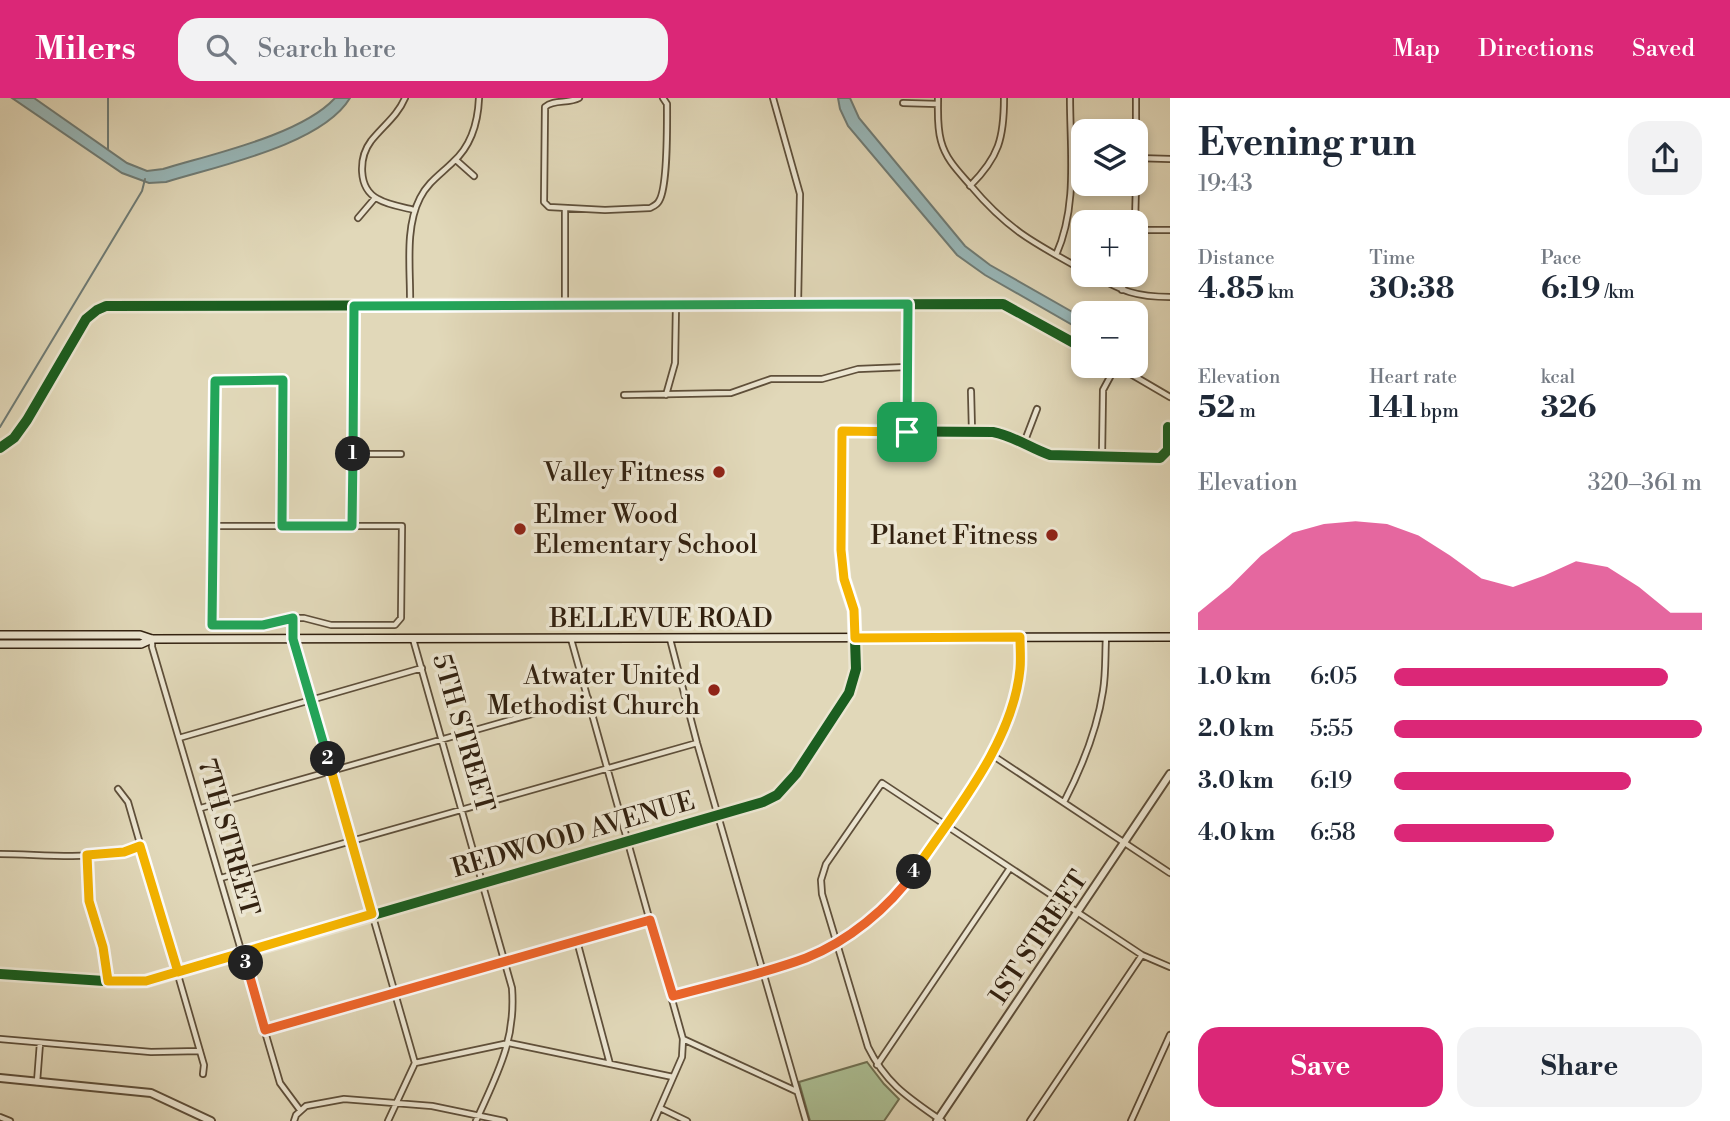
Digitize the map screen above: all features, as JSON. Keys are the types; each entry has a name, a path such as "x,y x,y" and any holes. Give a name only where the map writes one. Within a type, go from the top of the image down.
{"main road":[{"name":"BELLEVUE ROAD","path":"0,635 140,635 152,639 1170,636"},
{"path":"23,644 36,635"},
{"name":"BELLEVUE ROAD","path":"0,644 141,644 152,639"}],"street":[{"path":"405,98 399,111 364,153 361,162 362,175 375,198 414,211"},
{"path":"410,306 411,228 414,211 429,183 456,160 468,143 477,122 479,98"},
{"path":"579,98 546,105 546,205 565,209 650,208 657,205 661,200 666,165 664,98"},
{"path":"773,98 800,194 798,304"},
{"path":"970,186 989,165 998,148 1003,131 1004,98"},
{"path":"1056,255 1068,223 1070,203 1070,98"},
{"path":"1136,98 1136,119"},
{"path":"904,103 938,101 942,144 952,164 970,186 998,217 1025,237 1071,263"},
{"path":"1148,158 1170,159"},
{"path":"456,160 474,176"},
{"path":"358,218 375,198"},
{"path":"565,209 565,306"},
{"path":"1148,230 1170,230"},
{"path":"1116,287 1142,297 1170,297"},
{"path":"908,304 907,432 1010,435 1035,450 1050,454 1160,458 1168,450 1168,427"},
{"path":"0,448 14,438 27,420 86,319 106,306 1003,304 1071,341"},
{"path":"666,395 675,363 676,305"},
{"path":"352,526 354,306"},
{"path":"624,396 731,393 771,379 822,379 858,369 907,367"},
{"path":"1102,456 1103,390 1110,378"},
{"path":"1137,378 1170,397"},
{"path":"213,526 282,526 402,526 401,618 395,625 331,625 311,619 293,618 263,625 212,625 213,526 215,381 283,380 282,526"},
{"path":"971,391 972,432"},
{"path":"1024,443 1037,410"},
{"name":"REDWOOD AVENUE","path":"0,974 136,983 747,808 777,795 796,774 849,693 856,669 854,610 844,579 841,550 842,431 907,432"},
{"path":"353,454 401,454"},
{"path":"293,618 293,639 415,1063 388,1121"},
{"path":"673,996 807,957 837,942 892,898 908,880 992,755 1007,722 1017,689 1020,637"},
{"path":"1064,803 1094,734 1104,690 1106,637"},
{"name":"5TH STREET","path":"413,638 512,988 513,1010 509,1043 477,1118"},
{"name":"7TH STREET","path":"152,639 152,647 279,1083 300,1110"},
{"path":"571,639 684,1039 682,1057 654,1121"},
{"path":"670,639 696,743 806,1121"},
{"path":"179,738 422,668"},
{"path":"201,808 588,698"},
{"path":"221,878 696,743"},
{"path":"992,755 1170,873"},
{"name":"1ST STREET","path":"939,1120 1170,774"},
{"path":"939,1120 897,1088 877,1065 868,1047 822,894 821,880 826,864 882,783 1077,914 1142,955 1170,967"},
{"path":"118,789 128,802 204,1065 203,1074"},
{"path":"0,854 87,855 124,852 140,846"},
{"path":"87,855 89,901 103,947 108,981"},
{"path":"877,1065 1010,868"},
{"path":"265,1030 650,920"},
{"path":"577,941 610,1064"},
{"path":"1030,1121 1142,955"},
{"path":"1131,1121 1170,1035"},
{"path":"684,1039 797,1091"},
{"path":"0,1040 151,1052 200,1051"},
{"path":"37,1082 40,1043"},
{"path":"415,1063 509,1043 673,1077"},
{"path":"1162,1053 1170,1057"},
{"path":"0,1078 151,1093 211,1121"},
{"path":"294,1121 300,1110 316,1103 344,1099 432,1106 477,1118 505,1121"},
{"path":"660,1108 687,1121"},
{"path":"0,1117 10,1121"}],"green space":[{"path":"867,1062 899,1099 884,1121 810,1121 799,1082"}],"water":[{"path":"12,98 34,98 127,163 147,171 163,169 255,142 301,123 335,98 350,98 317,129 267,152 166,182 149,183 122,173"},
{"path":"838,98 850,98 859,118 965,246 990,265 1071,311 1071,324 985,275 957,255 848,126"}],"waterway":[{"path":"108,98 108,149"},
{"path":"0,427 142,191 145,179"}],"cycle path":[{"path":"0,448 14,438 27,420 86,319 106,306 1003,304 1071,341"},
{"path":"0,974 119,982 146,981 763,802 777,795 796,774 849,693 856,669 854,610 844,579 841,550 842,431 993,432 1050,455 1160,458 1168,450 1168,427"}],"place":[{"name":"Valley Fitness","path":"719,472"},
{"name":"Elmer Wood Elementary School","path":"520,529"},
{"name":"Planet Fitness","path":"1052,535"},
{"name":"Atwater United Methodist Church","path":"714,690"}],"route":[{"path":"907,432 842,431 842,566 854,610 855,638 1020,637 1020,669 1007,722 992,755 946,825 908,880 892,898 837,942 807,957 673,996 650,920 265,1030 243,953 178,972 140,846 124,852 87,855 89,901 103,947 108,981 146,981 243,953 372,914 293,639 293,618 256,626 212,625 215,381 283,380 282,526 352,526 354,306 908,304 907,432"}]}
